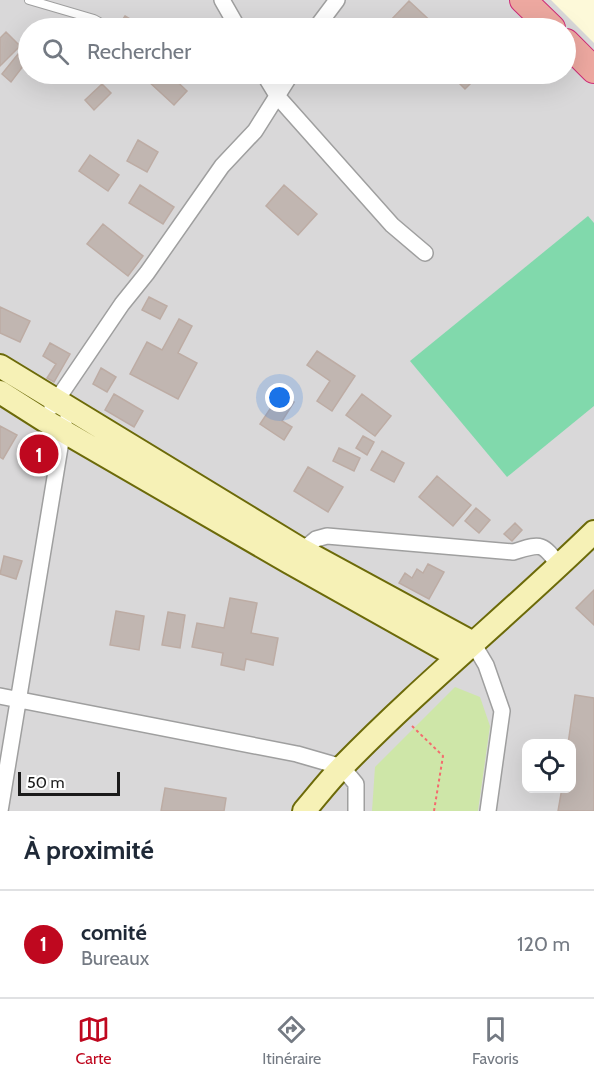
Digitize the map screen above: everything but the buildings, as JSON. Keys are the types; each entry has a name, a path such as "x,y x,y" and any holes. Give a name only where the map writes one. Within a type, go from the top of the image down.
{"highway":[{"path":"523,0 542,18"},
{"path":"576,52 594,70"}],"main road":[{"path":"0,366 63,404 295,556"},
{"path":"0,392 53,424 465,650"},
{"path":"304,811 342,767 594,532"}],"street":[{"path":"222,0 232,18"},
{"path":"324,18 337,0"},
{"path":"270,84 278,97 392,225 425,253"},
{"path":"0,811 53,424 122,304 147,273 222,166 255,131 285,84"},
{"path":"295,556 316,539 327,536 513,552 542,546 548,550 559,566"},
{"path":"465,650 486,665 502,711 488,811"},
{"path":"0,696 297,754 342,767 356,784 356,811"}],"lane":[{"path":"29,0 91,18"}],"path":[{"path":"399,714 443,756 434,811"}],"shaded area":[{"path":"0,0 594,0 594,811 0,811"},
{"path":"551,0 594,0 594,43 576,25 576,18 569,18"}],"green space":[{"path":"588,216 594,223 594,406 507,477 410,361"},
{"path":"455,687 480,697 490,726 478,811 372,811 375,767"}],"place":[{"name":"comité","path":"39,454"}]}
